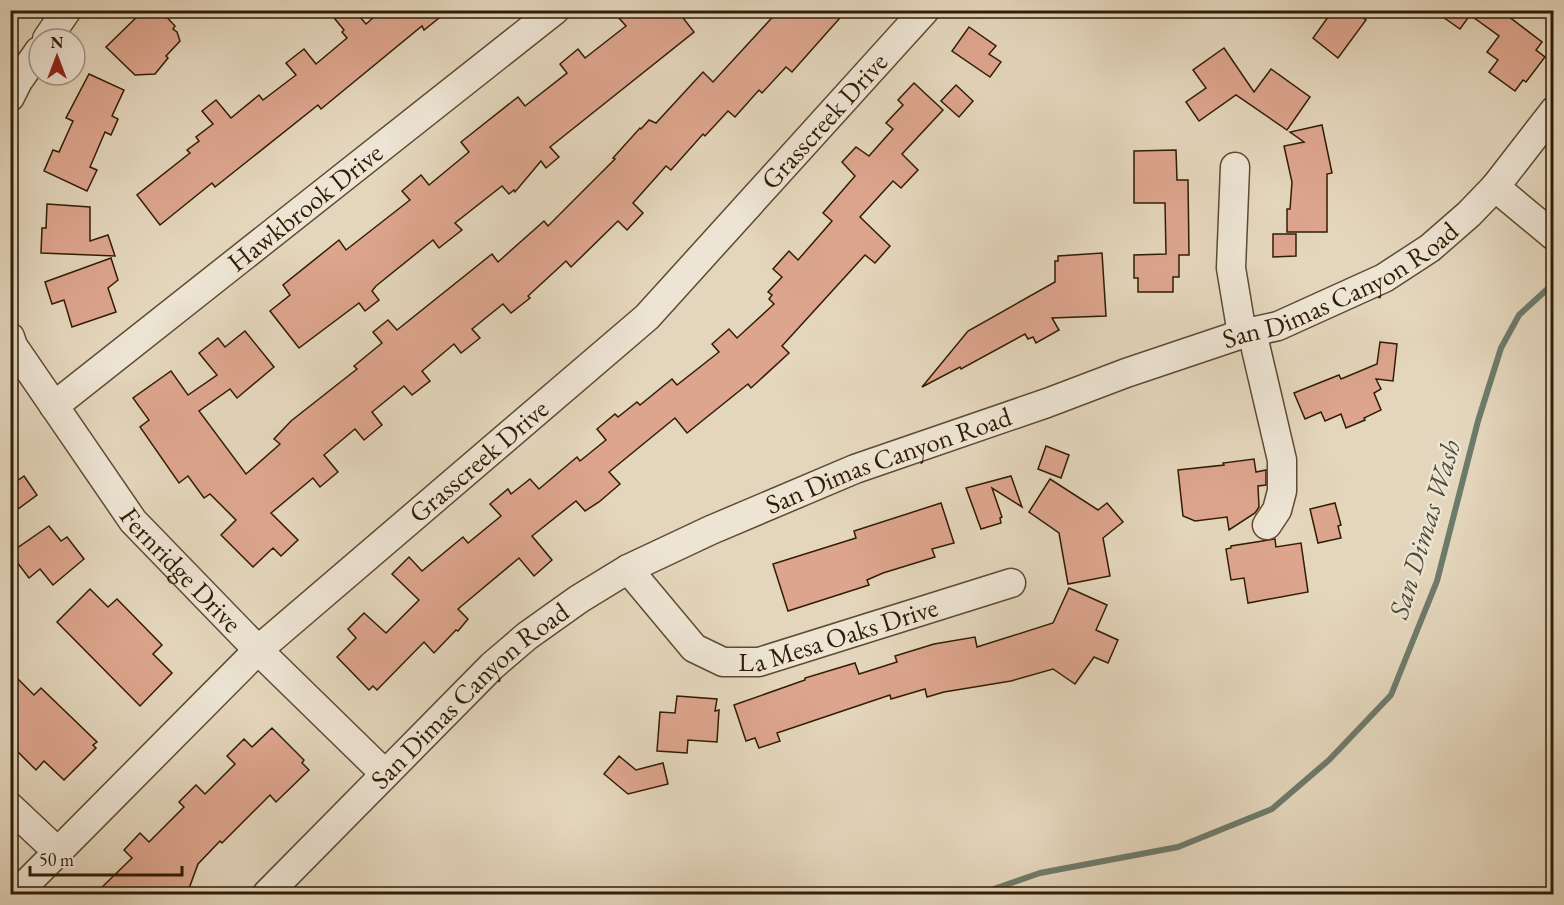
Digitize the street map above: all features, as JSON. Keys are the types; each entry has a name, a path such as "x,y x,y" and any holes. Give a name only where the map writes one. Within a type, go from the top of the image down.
{"street":[{"path":"56,27 68,10"},
{"name":"Hawkbrook Drive","path":"54,406 555,10"},
{"name":"Grasscreek Drive","path":"16,894 258,650 647,317 925,10"},
{"path":"10,97 27,68"},
{"name":"San Dimas Canyon Road","path":"267,894 467,691 527,636 579,599 628,569 711,530 855,469 1047,403 1126,373 1247,333 1278,326 1384,278 1430,248 1469,214 1495,187 1554,111"},
{"path":"1235,167 1232,268 1247,333 1282,460 1282,491 1277,510 1267,525"},
{"path":"1495,187 1554,236"},
{"name":"Fernridge Drive","path":"10,337 13,346 133,521 258,650 385,774"},
{"name":"La Mesa Oaks Drive","path":"628,569 694,648 723,662 759,662 1011,583"},
{"path":"10,807 59,853"}],"building":[{"path":"144,10 160,10 175,26 173,29 177,32 180,41 166,56 168,58 155,74 135,75 106,47"},
{"path":"346,10 354,10 366,24 382,10 449,10 424,30 422,26 321,109 318,105 215,187 212,183 160,225 137,195 190,153 187,150 199,141 196,137 213,124 202,111 216,100 231,118 259,95 263,100 296,75 286,63 304,49 316,64 347,38 335,19"},
{"path":"627,10 677,10 694,32 550,147 559,157 546,168 541,161 515,192 514,190 509,194 502,186 455,223 462,230 439,248 433,240 376,286 372,291 379,300 365,311 359,303 299,348 270,311 290,295 283,285 339,240 346,250 410,200 402,191 421,175 429,185 469,152 461,142 518,97 525,106 567,73 560,64 578,49 585,58 626,26 618,17"},
{"path":"779,10 847,10 792,72 786,67 762,93 759,90 735,117 728,111 705,136 703,134 671,170 666,166 633,203 643,213 627,230 618,221 571,267 566,261 528,296 530,298 511,313 503,304 472,329 480,338 461,353 454,344 422,371 430,381 412,395 404,386 372,412 382,425 364,440 355,429 324,455 338,472 320,487 313,478 271,513 298,540 281,556 273,548 253,567 221,535 236,520 210,494 204,498 188,476 179,483 140,427 149,420 133,398 171,371 188,395 217,375 199,353 218,338 225,347 245,331 274,367 237,398 230,389 199,411 246,474 280,444 274,439 291,421 357,369 354,366 382,343 373,332 388,320 397,330 492,254 498,262 544,221 548,226 615,159 613,158 640,128 649,120 656,123 703,72 713,82"},
{"path":"1333,10 1353,10 1366,20 1338,58 1313,38"},
{"path":"1433,10 1500,10 1542,42 1536,50 1545,57 1526,82 1523,80 1515,91 1489,72 1498,60 1487,52 1499,36 1470,15 1460,29"},
{"path":"969,27 996,46 989,54 1001,62 990,77 952,51"},
{"path":"1224,48 1254,92 1271,69 1310,97 1287,130 1236,95 1199,121 1186,102 1206,88 1193,70"},
{"path":"89,74 124,90 112,116 118,119 111,135 105,132 90,167 97,170 87,191 44,171 53,150 59,152 73,121 66,118 82,87 87,87"},
{"path":"914,83 943,110 902,154 918,170 901,188 893,181 860,217 890,246 875,263 865,255 782,346 789,353 751,388 748,384 687,433 675,418 609,472 620,484 599,502 585,511 576,501 532,536 552,560 534,576 519,558 458,609 468,619 434,653 424,642 377,690 373,686 369,690 337,657 356,638 348,629 364,613 386,633 419,600 392,574 409,557 422,571 463,537 468,543 501,516 490,504 508,489 511,494 530,479 539,489 577,457 580,461 606,440 597,429 615,414 618,417 637,402 640,405 672,379 677,385 719,352 712,344 729,329 737,338 774,304 769,299 772,295 768,292 782,277 773,269 789,251 798,260 832,221 823,213 855,176 842,162 856,147 869,156 893,129 886,123 903,105 898,100"},
{"path":"956,85 973,101 959,117 941,101"},
{"path":"1322,125 1332,173 1327,174 1327,232 1287,232 1287,209 1290,209 1292,182 1284,146 1304,142 1290,132"},
{"path":"1176,150 1177,180 1188,180 1189,255 1179,255 1179,277 1173,277 1173,292 1138,292 1138,278 1134,278 1134,255 1166,254 1165,203 1134,203 1134,151"},
{"path":"47,204 90,207 90,241 108,235 115,256 41,253 42,228 46,228"},
{"path":"1273,234 1296,234 1296,256 1273,257"},
{"path":"1102,253 1106,316 1052,318 1059,330 1036,343 1033,337 1028,339 1025,334 961,369 960,367 922,387 968,331 1055,282 1055,261 1058,261 1058,256"},
{"path":"111,258 118,280 108,288 116,312 72,327 64,300 52,304 45,282"},
{"path":"1380,342 1397,344 1393,381 1376,379 1381,389 1374,393 1381,410 1346,428 1341,414 1325,421 1321,412 1305,419 1294,393 1339,375 1341,379 1377,364"},
{"path":"1046,446 1069,455 1061,478 1038,469"},
{"path":"1254,459 1256,472 1266,470 1266,485 1258,486 1259,507 1255,513 1229,530 1227,517 1195,521 1183,516 1178,470"},
{"path":"24,476 37,495 10,515 10,486"},
{"path":"1011,476 1022,507 992,488 1002,517 1000,518 1001,523 981,529 966,488"},
{"path":"1050,479 1098,510 1107,503 1123,522 1103,538 1110,576 1068,584 1059,533 1029,512"},
{"path":"941,503 954,543 932,549 935,557 883,573 867,580 869,585 788,611 773,564 856,538 854,531"},
{"path":"1335,503 1341,525 1338,526 1341,538 1318,543 1310,509"},
{"path":"49,526 61,541 67,537 84,559 53,585 40,569 29,578 10,553"},
{"path":"1275,539 1276,547 1301,543 1308,592 1248,603 1244,578 1231,580 1226,549 1231,546"},
{"path":"1069,588 1107,605 1096,630 1118,640 1108,663 1094,657 1075,684 1053,669 1011,681 927,697 925,689 891,699 890,695 777,733 780,741 759,748 755,738 746,741 734,705 805,680 805,678 855,663 859,674 897,662 895,656 934,644 975,637 977,647 1053,623"},
{"path":"90,589 108,607 117,599 162,645 153,654 172,673 140,706 57,622"},
{"path":"10,671 34,695 41,688 97,742 93,745 96,748 64,780 44,761 36,770 10,744"},
{"path":"677,696 717,699 715,711 719,710 717,742 688,740 687,753 657,751 660,712 675,713"},
{"path":"272,728 304,760 302,763 309,770 276,802 270,795 222,843 220,841 198,864 187,894 95,894 132,858 124,850 140,833 149,842 184,807 179,802 196,785 205,794 235,764 227,756 244,739 252,747"},
{"path":"619,756 636,770 663,763 668,784 628,794 604,774"}],"waterway":[{"name":"San Dimas Wash","path":"979,894 1040,873 1178,847 1272,809 1329,760 1391,695 1437,581 1478,421 1501,348 1519,315 1554,283"}]}
